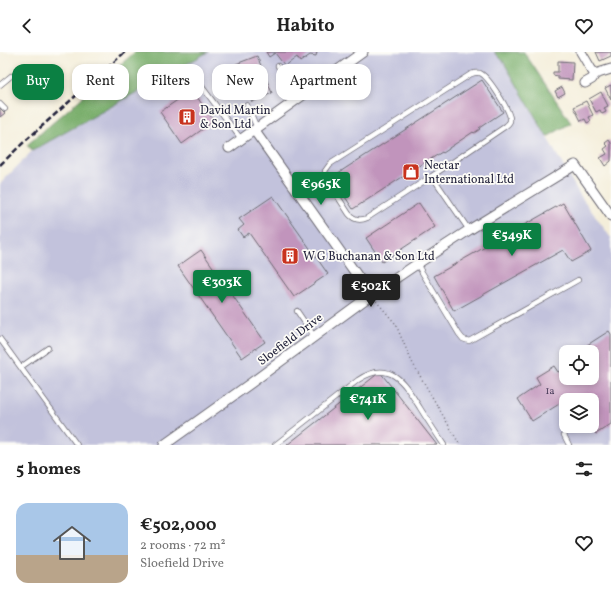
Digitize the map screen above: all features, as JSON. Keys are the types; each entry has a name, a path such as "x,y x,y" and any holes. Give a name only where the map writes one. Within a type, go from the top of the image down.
{"street":[{"path":"581,52 590,69 595,74"},
{"path":"346,64 361,53"},
{"path":"585,83 592,79 595,74 611,69"},
{"path":"229,148 295,100"},
{"path":"256,129 371,295"},
{"name":"Sloefield Drive","path":"164,445 251,384 314,336 416,264 575,165 611,216"}],"lane":[{"path":"477,72 481,73 508,111 510,119 509,123 432,176 367,218 358,220 349,214 327,180 326,171 330,164 471,74 477,72"},
{"path":"0,85 11,76"},
{"path":"204,89 241,139"},
{"path":"0,104 5,109"},
{"path":"247,105 256,129"},
{"path":"432,176 469,230"},
{"path":"416,264 462,339 469,341 578,280"},
{"path":"297,311 314,336"},
{"path":"0,339 77,445"},
{"path":"21,367 48,348"},
{"path":"275,445 358,380 366,375 378,372 393,375 403,382 444,445"},
{"path":"564,435 569,445"}],"path":[{"path":"371,295 395,324 412,362 460,445"}],"shaded area":[{"path":"208,52 494,52 503,61 580,195 611,238 611,445 0,445 0,184 32,151 123,100 129,100 129,96 137,92 137,100 204,100 204,64 187,64"}],"green space":[{"path":"135,52 208,52 187,64 137,64 137,92 129,96 129,64 121,64"},
{"path":"494,52 524,52 571,123 547,137 503,61"},
{"path":"79,100 123,100 32,151 27,145"}],"building":[{"path":"266,52 317,52 316,56 310,55 300,62 297,57 288,64 283,64 275,53 269,57"},
{"path":"596,52 611,52 611,56 600,61"},
{"path":"257,56 260,64 236,64"},
{"path":"558,61 573,62 572,80 558,79 558,76 553,75 553,72 558,72"},
{"path":"482,80 503,112 443,153 442,152 413,170 414,172 408,175 407,174 353,209 332,177"},
{"path":"268,83 272,93 268,95"},
{"path":"611,85 611,100 605,88"},
{"path":"562,87 565,93 558,97 555,91"},
{"path":"601,92 608,106 604,108 606,112 602,114 600,110 596,112 589,99"},
{"name":"David Martin & Son Ltd","path":"177,100 199,100 214,121 182,144 160,112"},
{"path":"586,101 593,115 589,117 591,121 587,123 585,119 581,121 574,107"},
{"path":"0,108 5,113 0,117"},
{"path":"609,140 611,143 611,161 605,166 600,158 607,154 604,149 608,146 605,143"},
{"name":"W G Buchanan & Son Ltd","path":"273,196 328,274 294,297 249,233 243,237 238,230 244,225 239,219"},
{"path":"419,203 435,227 382,262 366,238"},
{"path":"563,203 591,251 571,262 563,250 454,311 434,276"},
{"path":"201,250 265,342 242,358 178,266"},
{"path":"609,331 611,334 611,424 599,432 599,393 559,393 559,404 532,421 518,399 540,384 536,377 554,366 559,372 559,385 599,385 599,345 587,345"},
{"path":"380,372 437,445 287,445"}],"railway":[{"path":"0,165 125,52"}],"place":[{"name":"David Martin & Son Ltd","path":"187,117"},
{"name":"Nectar International Ltd","path":"411,172"},
{"name":"W G Buchanan & Son Ltd","path":"290,256"}]}
